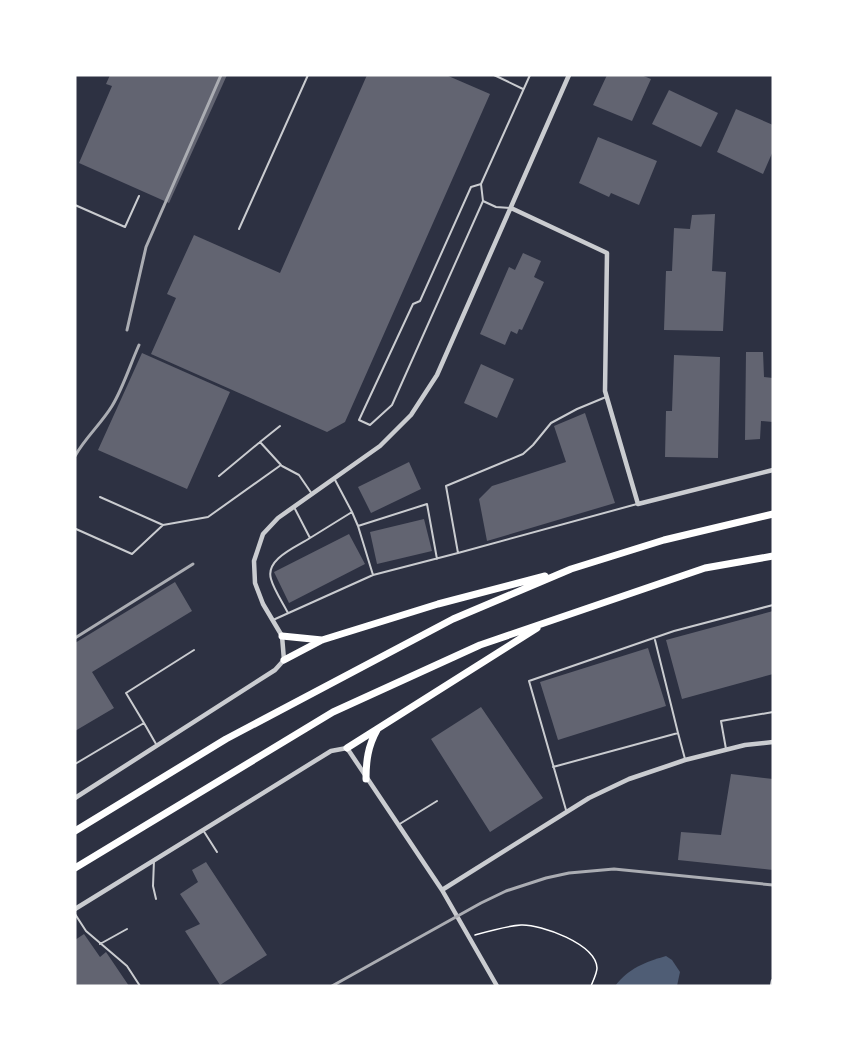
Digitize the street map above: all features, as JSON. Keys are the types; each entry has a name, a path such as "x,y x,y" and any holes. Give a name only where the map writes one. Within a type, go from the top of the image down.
{"main road":[{"path":"284,660 322,640 438,604 570,569 664,540 773,514"},
{"path":"75,868 333,712 480,645 705,568 773,556"},
{"path":"75,831 226,739 442,624 570,569"},
{"path":"347,748 549,620"},
{"path":"282,636 322,640"},
{"path":"366,779 369,746 378,728"}],"street":[{"path":"75,798 275,670 284,660 282,636 263,604 255,583 254,561 263,534 278,518 380,446 411,415 437,375 569,75"},
{"path":"510,208 607,253 605,391 638,504 773,470"},
{"path":"442,890 588,798 629,779 726,749 773,742"},
{"path":"75,909 331,751 347,748 442,890 497,986"},
{"path":"772,986 773,981"}],"lane":[{"path":"239,230 308,75"},
{"path":"494,75 524,89"},
{"path":"480,184 471,187 420,301 412,304 359,420 370,425 392,405 483,201 480,184 530,75"},
{"path":"75,205 125,227 140,196"},
{"path":"483,201 496,207 510,208"},
{"path":"458,553 446,486 523,454 551,423 606,397"},
{"path":"219,476 280,426"},
{"path":"260,442 281,465 299,475 312,494"},
{"path":"76,529 132,554 163,525 208,517 281,465"},
{"path":"334,478 358,526 373,575"},
{"path":"100,497 163,525"},
{"path":"358,526 427,504 437,559"},
{"path":"273,620 373,575 638,504"},
{"path":"294,507 310,538"},
{"path":"288,613 271,579 270,570 273,562 352,512"},
{"path":"567,812 529,681 674,631 773,606"},
{"path":"654,639 686,760"},
{"path":"157,746 126,693 194,650"},
{"path":"726,749 721,721 773,712"},
{"path":"75,764 144,723"},
{"path":"554,768 678,733"},
{"path":"398,825 437,801"},
{"path":"203,830 217,852"},
{"path":"154,860 153,886 156,898"},
{"path":"75,915 86,931 127,966 140,986"},
{"path":"100,944 127,929"}],"path":[{"path":"480,934 520,925 542,927 561,934 592,956 597,968 591,986"}],"water":[{"path":"666,956 672,960 680,972 677,986 615,986 638,966"}],"building":[{"path":"110,75 227,75 169,203 79,163 112,86 106,84"},
{"path":"367,75 446,75 490,94 345,422 327,432 151,354 176,298 167,294 194,235 280,273"},
{"path":"607,75 641,75 651,79 632,121 593,105"},
{"path":"669,90 718,113 701,147 652,124"},
{"path":"736,109 773,125 773,151 763,174 717,152"},
{"path":"598,137 657,161 639,205 611,193 609,197 579,183"},
{"path":"715,214 712,271 726,272 723,331 664,330 666,271 672,271 674,228 690,229 692,215"},
{"path":"523,253 541,261 534,277 544,282 522,330 519,329 517,334 511,331 505,345 480,334 509,267 515,270"},
{"path":"746,352 763,352 764,377 773,378 773,422 761,421 760,439 745,440"},
{"path":"142,353 230,392 187,489 98,450"},
{"path":"674,355 720,357 718,458 665,457 666,411 672,411"},
{"path":"481,364 514,379 497,418 464,403"},
{"path":"585,413 615,503 487,541 479,499 492,486 566,462 554,426"},
{"path":"409,462 421,489 371,513 358,487"},
{"path":"424,519 432,551 377,564 370,532"},
{"path":"349,534 365,564 289,603 274,572"},
{"path":"175,582 192,611 92,672 114,708 75,731 75,643"},
{"path":"773,611 773,674 682,699 666,640"},
{"path":"648,648 666,706 558,740 540,682"},
{"path":"481,707 543,798 490,832 431,739"},
{"path":"731,774 773,779 773,870 678,860 681,832 721,835"},
{"path":"206,862 267,955 220,985 185,931 200,924 180,894 198,882 192,870"},
{"path":"84,934 100,957 106,952 129,986 75,986 75,940"}],"railway":[{"path":"127,330 146,247 221,75"},
{"path":"75,456 112,406 139,345"},
{"path":"75,638 193,564"},
{"path":"332,986 481,903 506,891 546,878 569,873 614,869 773,885"}]}
